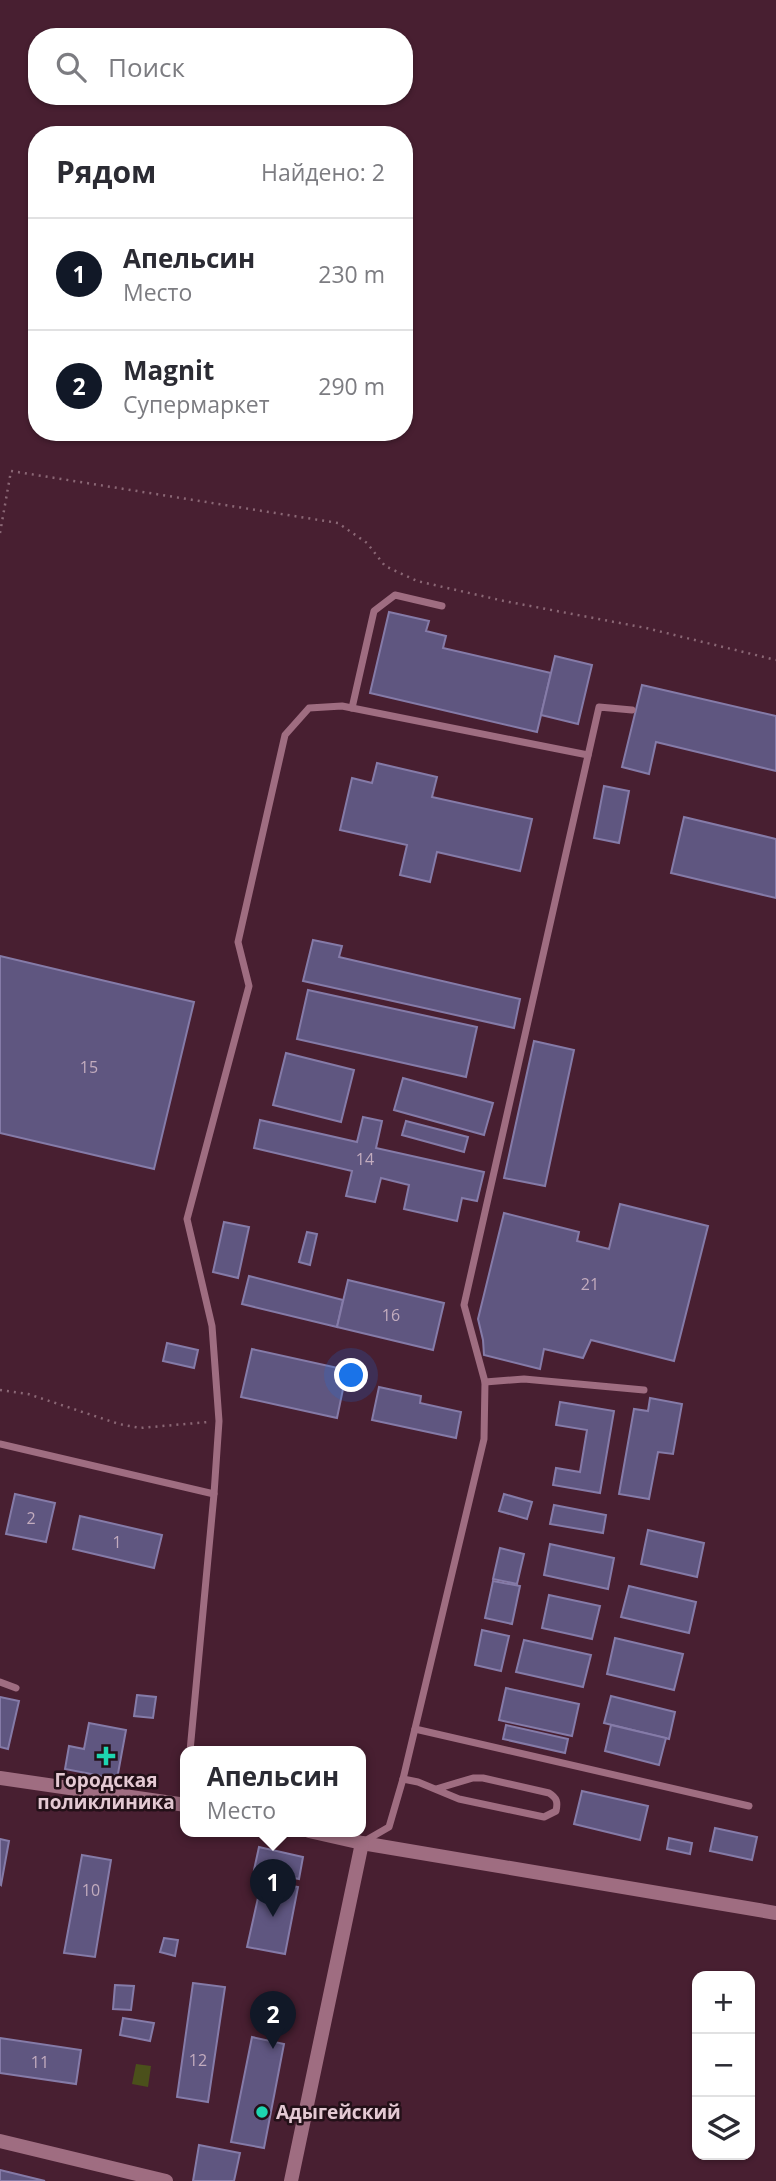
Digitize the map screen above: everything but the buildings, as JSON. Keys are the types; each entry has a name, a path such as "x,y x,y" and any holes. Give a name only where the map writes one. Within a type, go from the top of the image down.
{"street":[{"path":"0,1778 180,1802"},
{"path":"336,1837 776,1913"},
{"path":"290,2181 362,1843"},
{"path":"0,2141 166,2181"}],"lane":[{"path":"352,708 374,611 395,595 442,606"},
{"path":"362,1843 389,1827 403,1779 484,1439 485,1382 464,1304 599,707 632,710"},
{"path":"190,1746 219,1422 212,1326 187,1219 249,986 238,942 285,735 309,708 352,708 588,755"},
{"path":"485,1382 524,1379 644,1390"},
{"path":"0,1444 214,1494"},
{"path":"0,1682 16,1688"},
{"path":"415,1729 749,1806"},
{"path":"403,1779 418,1782 459,1799 544,1816 556,1811 558,1803 556,1797 550,1793 483,1778 473,1778 436,1789"}],"path":[{"path":"0,533 11,471 338,523 367,543 385,566 417,581 504,601 646,628 776,660"},
{"path":"0,1390 29,1394 119,1424 140,1428 219,1422"}],"green space":[{"path":"136,2064 151,2066 148,2087 132,2084"}],"place":[{"name":"Городская поликлиника","path":"106,1756"},
{"name":"Апельсин","path":"273,1917"},
{"name":"Magnit","path":"273,2049"},
{"name":"Адыгейский","path":"262,2112"}]}
